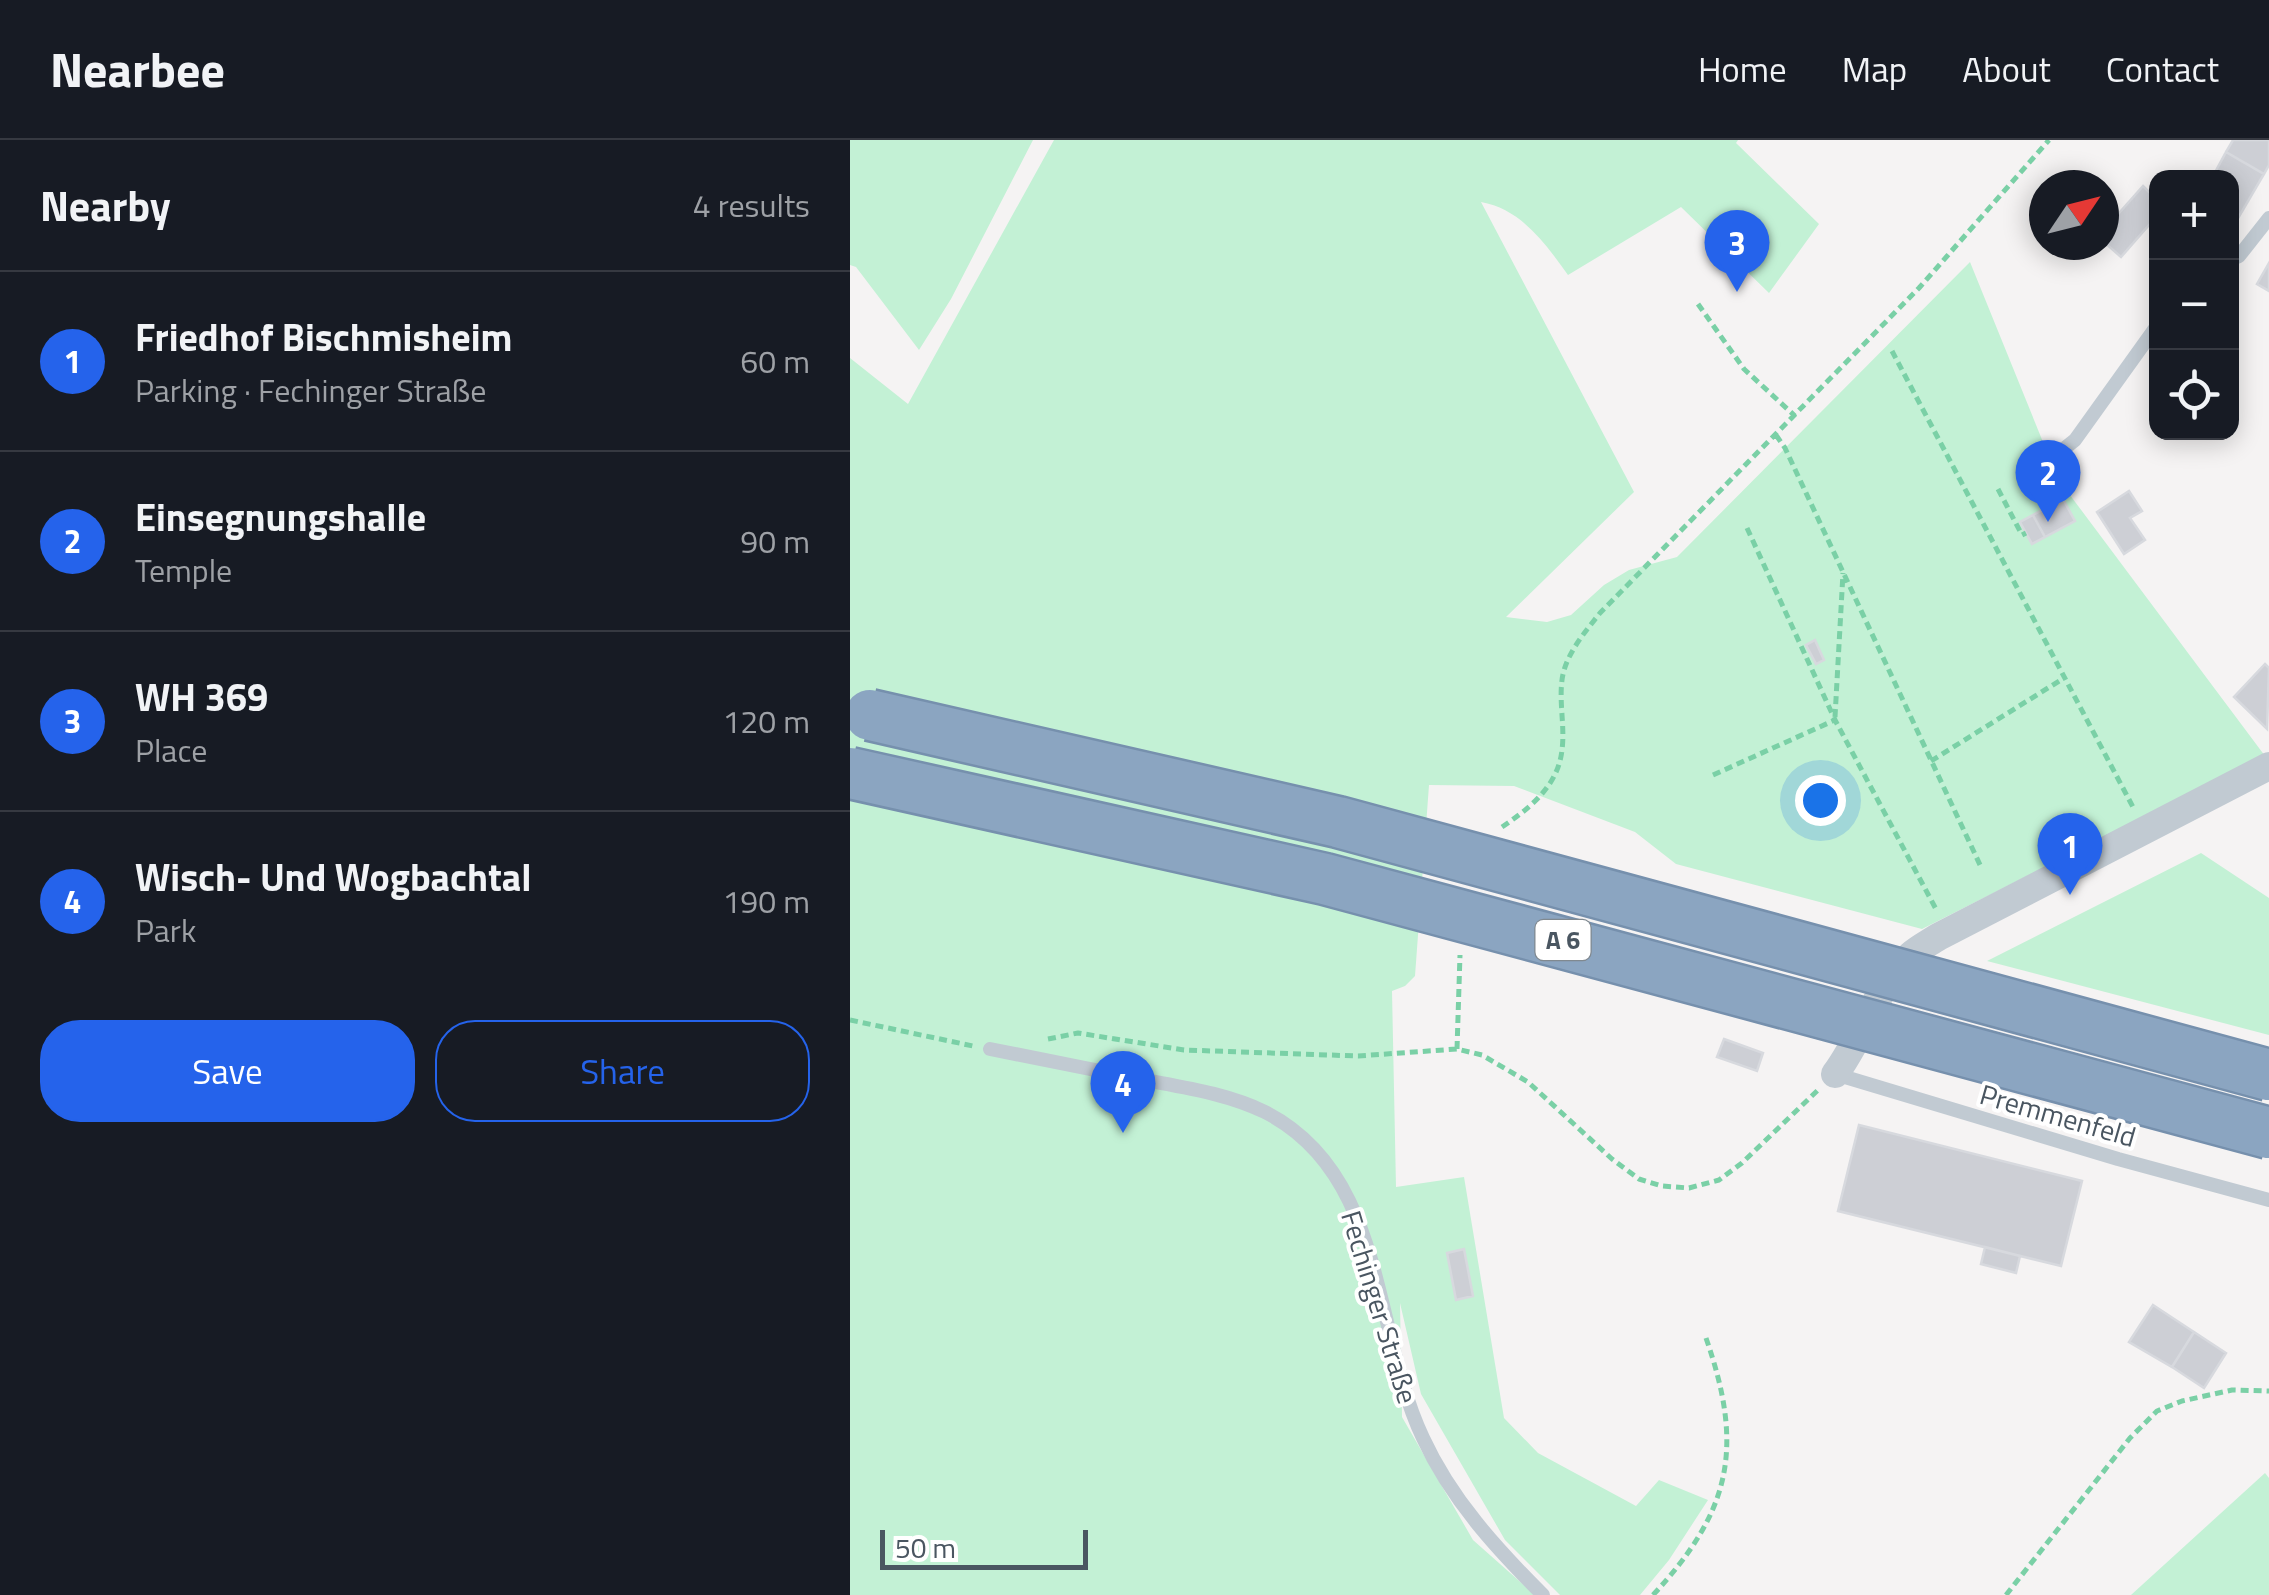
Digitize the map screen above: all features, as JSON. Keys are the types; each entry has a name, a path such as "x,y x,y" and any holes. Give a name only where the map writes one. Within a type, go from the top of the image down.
{"highway":[{"name":"A 6","path":"870,715 1338,822 2269,1075"},
{"name":"A 6","path":"850,773 1325,879 2269,1133"}],"street":[{"path":"1835,1074 1850,1055 1890,979 1912,954 2269,766"}],"lane":[{"path":"2239,253 2269,218"},
{"path":"2050,460 2075,440 2149,337"},
{"name":"Fechinger Straße","path":"990,1050 1191,1088 1234,1100 1264,1112 1310,1144 1328,1163 1358,1222 1411,1411 1424,1441 1460,1502 1543,1595"},
{"name":"Premmenfeld","path":"1835,1074 2269,1200"}],"path":[{"path":"1500,828 1530,808 1552,782 1562,752 1562,677 1576,645 1600,613 1919,288 2048,140"},
{"path":"1698,304 1744,369 1794,416"},
{"path":"1892,351 2145,831"},
{"path":"1776,435 1981,866"},
{"path":"1998,490 2022,536 2026,533"},
{"path":"1748,528 1835,720 1940,915 1938,937"},
{"path":"1835,720 1843,572"},
{"path":"1931,761 2064,678"},
{"path":"1712,775 1835,720"},
{"path":"1457,1049 1461,939"},
{"path":"850,1020 990,1050 1078,1033 1184,1050 1358,1056 1457,1049 1482,1055 1528,1082 1612,1160 1638,1178 1662,1186 1689,1188 1719,1180 1742,1163 1835,1074"},
{"path":"1653,1595 1713,1515 1723,1483 1728,1428 1706,1338"},
{"path":"2006,1595 2130,1438 2157,1411 2232,1390 2269,1390"}],"green space":[{"path":"850,140 1033,140 951,299 919,350 856,267 850,265"},
{"path":"1054,140 1738,140 1736,143 1819,224 1769,293 1681,207 1568,275 1520,220 1481,202 1634,492 1506,617 1547,622 1571,615 1604,585 1629,570 1677,557 1970,262 2058,479 2265,756 1922,929 1676,864 1635,832 1514,786 1429,785 1415,976 1392,991 1396,1187 1464,1177 1504,1418 1538,1453 1636,1506 1659,1480 1708,1500 1669,1560 1640,1595 1560,1595 1505,1540 1421,1394 1400,1303 1402,1417 1473,1540 1535,1595 850,1595 850,358 908,404"},
{"path":"2201,853 2269,898 2269,1035 1987,961"},
{"path":"2265,1473 2269,1478 2269,1595 2131,1595"}],"building":[{"path":"2233,140 2269,140 2269,165 2264,174 2226,152"},
{"path":"2226,152 2264,174 2239,217 2239,170 2216,170"},
{"path":"2143,186 2149,192 2149,225 2121,257 2119,255 2119,213"},
{"path":"2269,263 2269,291 2257,284"},
{"path":"2129,491 2142,511 2130,518 2145,540 2124,554 2097,512"},
{"path":"2063,499 2075,521 2045,537 2033,515"},
{"path":"2033,515 2045,537 2032,544 2020,522"},
{"path":"1815,640 1824,660 1816,664 1806,645"},
{"path":"2265,664 2269,668 2267,729 2234,697"},
{"path":"1724,1039 1763,1053 1757,1071 1717,1057"},
{"path":"1859,1125 2082,1181 2061,1266 1838,1211"},
{"path":"1985,1247 2020,1256 2016,1273 1981,1264"},
{"path":"1464,1249 1473,1296 1456,1300 1447,1253"},
{"path":"2153,1305 2194,1332 2172,1367 2129,1342"},
{"path":"2194,1332 2226,1353 2204,1388 2172,1367"}],"place":[{"name":"WH 369","path":"1737,292"},
{"name":"Einsegnungshalle","path":"2048,522"},
{"name":"Friedhof Bischmisheim","path":"2070,895"},
{"name":"Wisch- Und Wogbachtal","path":"1123,1133"}]}
